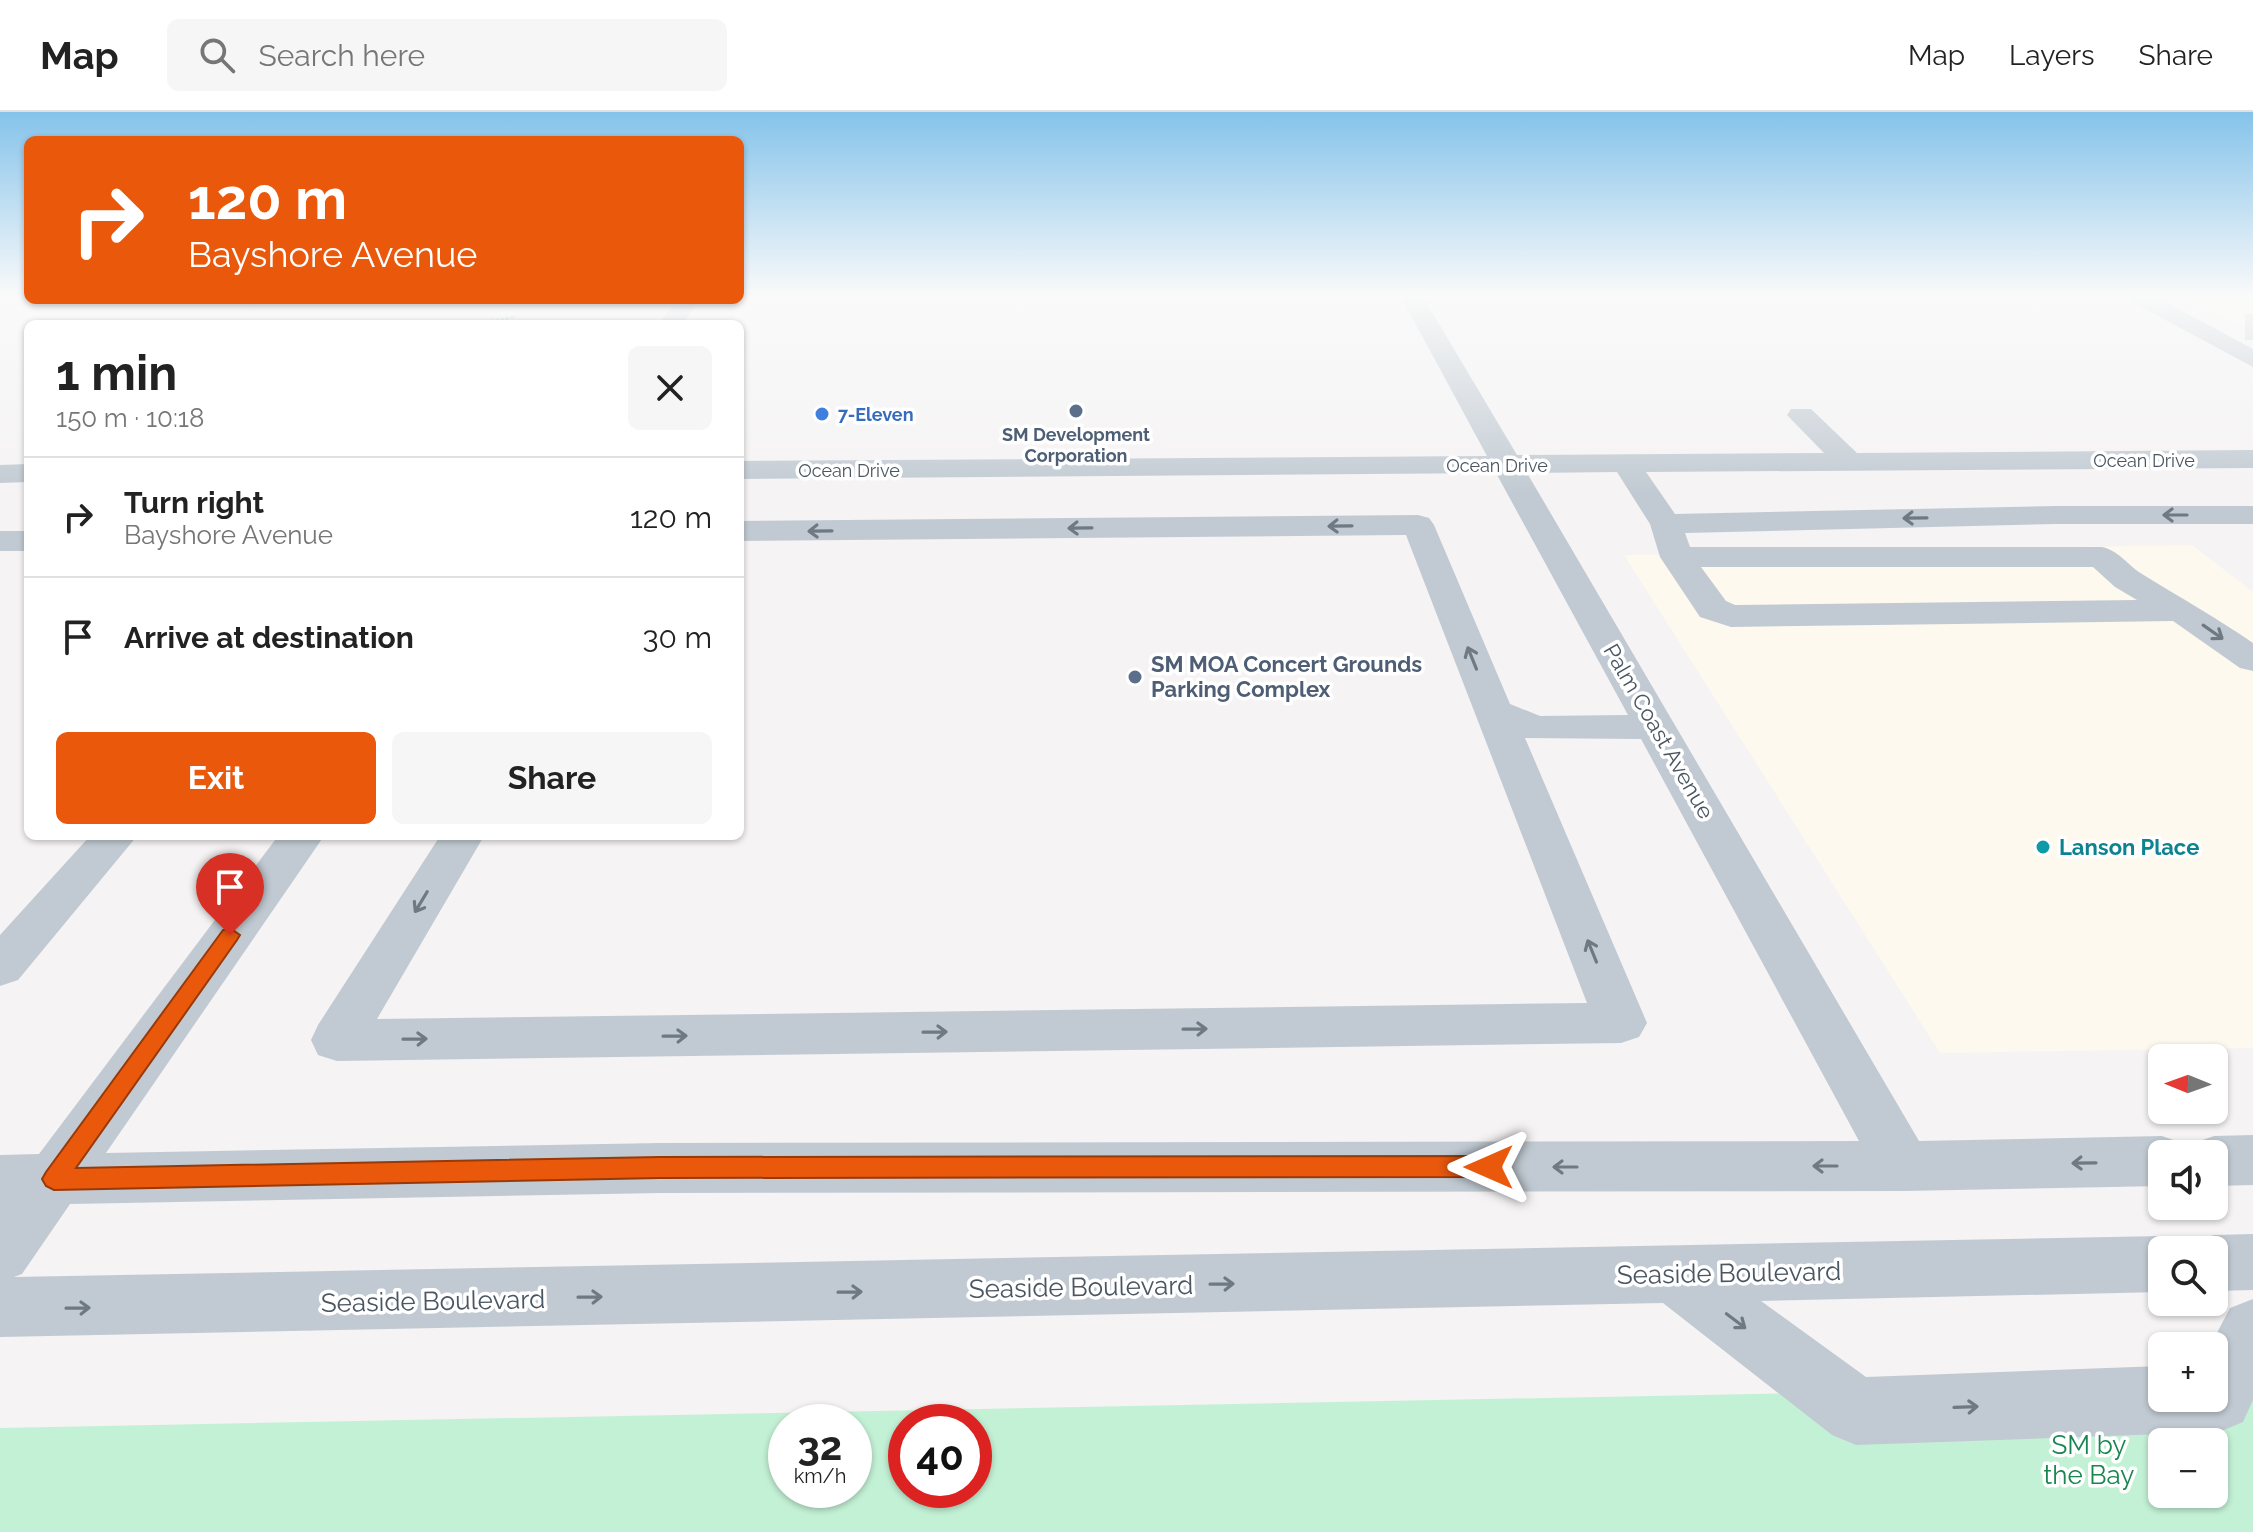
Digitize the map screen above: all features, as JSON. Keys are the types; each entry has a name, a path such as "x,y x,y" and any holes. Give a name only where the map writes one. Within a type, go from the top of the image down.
{"street":[{"name":"Palm Coast Avenue","path":"1450,363 1903,1166"},
{"path":"1801,415 1850,463"},
{"name":"Ocean Drive","path":"744,470 2253,459"},
{"path":"1626,464 1666,524 1686,571 1713,609 1731,616 2181,610"},
{"path":"0,474 24,473"},
{"path":"1666,524 2056,515 2253,515"},
{"path":"460,840 337,1040 1621,1023 1418,525 744,531"},
{"path":"0,541 24,541"},
{"path":"1686,571 2115,569 2253,660"},
{"path":"1494,711 1534,728 1656,727"},
{"path":"0,967 111,840"},
{"path":"0,1254 27,1180 299,840"},
{"path":"2228,1161 2253,1160"},
{"path":"27,1180 660,1168 1903,1166 2148,1161"},
{"path":"2228,1263 2253,1262"},
{"name":"Seaside Boulevard","path":"0,1307 2148,1264"},
{"path":"1674,1274 1856,1411 2219,1398 2253,1330"}],"shaded area":[{"name":"Lanson Place","path":"2192,545 2253,592 2253,1048 2228,1048 2228,1044 2148,1044 2148,1050 1940,1053 1624,555"}],"green space":[{"name":"SM by the Bay","path":"2253,1385 2253,1532 0,1532 0,1428 768,1413 768,1508 872,1508 872,1411 888,1411 888,1508 992,1508 992,1409 2148,1386 2148,1412 2228,1412 2228,1393"}],"place":[{"name":"SM Development Corporation","path":"1076,411"},
{"name":"7-Eleven","path":"822,414"},
{"name":"SM MOA Concert Grounds Parking Complex","path":"1135,677"},
{"name":"Lanson Place","path":"2043,847"}],"route":[{"path":"230,935 54,1179 660,1168 1489,1167"}]}
